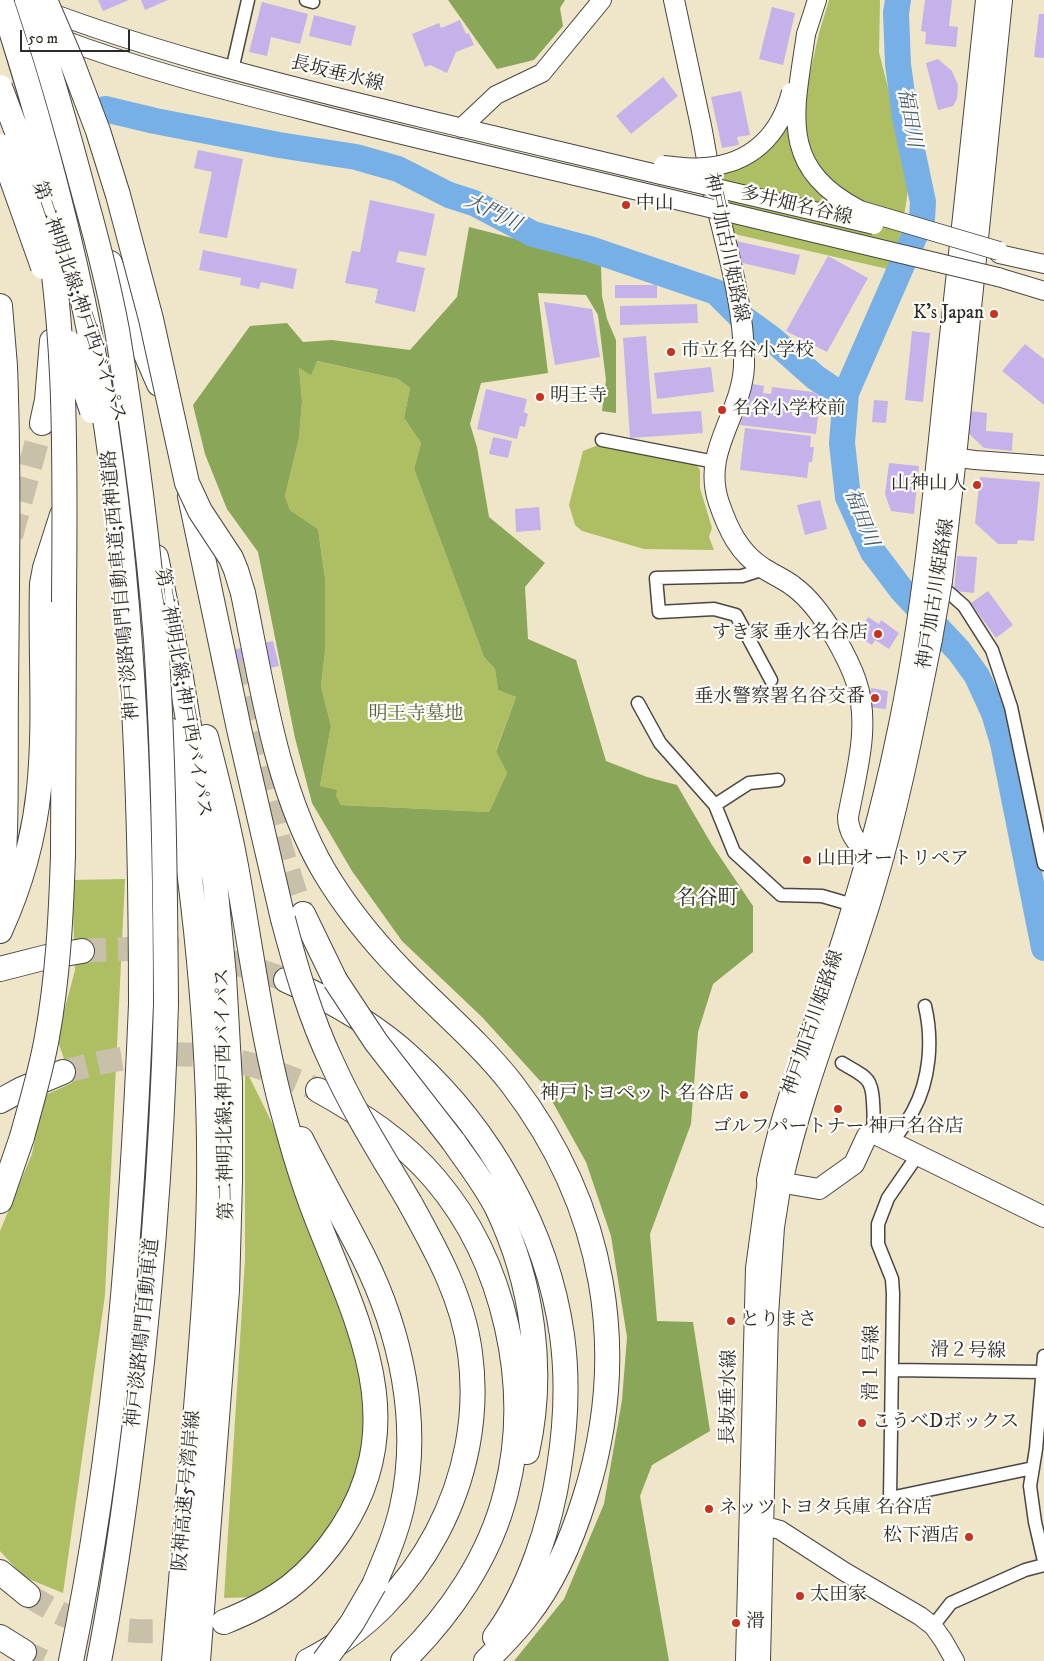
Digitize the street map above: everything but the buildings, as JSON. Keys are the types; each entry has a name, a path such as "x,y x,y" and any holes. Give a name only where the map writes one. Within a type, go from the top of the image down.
{"highway":[{"path":"15,10 42,147 49,200 54,310 51,366 42,423"},
{"path":"15,10 73,65 118,195 151,319 190,482 239,730 293,916 306,997 332,1063 350,1100 410,1203 449,1278 462,1314 470,1352 473,1390 471,1432 462,1474 448,1511 430,1546 408,1578 383,1607 354,1633 326,1652 308,1661"},
{"path":"15,10 68,156 135,330 175,423 190,482 200,511 236,570 243,593 270,724 293,802 305,833 344,903 370,937 402,972 486,1054 535,1115 570,1179 584,1215 594,1250 602,1287 608,1359 601,1435 593,1472 567,1548 549,1582 528,1616 486,1661"},
{"path":"0,932 17,889 33,828 39,789 53,602 65,494 64,398 61,335 55,274 47,218 23,108 15,10"},
{"name":"神戸淡路鳴門自動車道;西神道路","path":"15,10 72,147 97,240 116,328 131,425 145,529 156,639 162,762 166,1003"},
{"name":"神戸淡路鳴門自動車道;西神道路","path":"15,10 21,59 48,153 74,258 95,361 107,430 121,533 137,754 141,883 141,1004"},
{"name":"第二神明北線;神戸西バイパス","path":"0,87 29,162 126,442 160,572 200,784 215,882 224,976 230,1083 230,1180 214,1322"},
{"name":"第二神明北線;神戸西バイパス","path":"0,146 46,274 105,451 136,569 161,684 192,885 202,984 208,1088 209,1187 214,1322"},
{"path":"0,306 5,366 7,430 4,830 0,908"},
{"path":"0,438 5,366"},
{"path":"160,572 203,723 222,798 236,864 272,1066 301,1177 358,1320 368,1352 374,1385 376,1419 373,1452 365,1484 351,1515 332,1545 309,1572 282,1593 255,1609 224,1622"},
{"path":"0,1201 22,1137 47,1038 54,988 61,907 63,855 53,602"},
{"path":"293,916 376,1042 477,1174 496,1208 514,1252 523,1279 530,1315 535,1353 535,1394 532,1432 510,1509 494,1543 472,1580 444,1616 409,1655"},
{"path":"0,969 47,957 82,952"},
{"path":"286,980 333,1002 369,1026 412,1058 442,1088 469,1119 492,1152 528,1219 545,1264 562,1334 566,1375 566,1409 556,1489 547,1528 531,1569 497,1634 477,1661"},
{"name":"神戸淡路鳴門自動車道","path":"99,1661 119,1544 146,1337 163,1100 166,1003"},
{"name":"神戸淡路鳴門自動車道","path":"71,1661 93,1546 108,1442 119,1344 137,1108 141,1004"},
{"path":"266,1033 284,1096 299,1134 364,1258 379,1295 394,1336 404,1376 408,1418 408,1462 402,1505 391,1545 374,1585 352,1623 324,1661"},
{"path":"0,1101 22,1089 62,1072"},
{"path":"318,1090 349,1107 380,1128 410,1153 435,1179 457,1208 476,1239 498,1292 506,1320 516,1390 516,1427 512,1466 506,1492 489,1541 470,1578 444,1616"},
{"name":"阪神高速5号湾岸線","path":"174,1661 214,1322"},
{"name":"阪神高速5号湾岸線","path":"198,1661 214,1322"},
{"path":"0,1572 28,1595"},
{"path":"0,1637 24,1652"}],"main road":[{"name":"神戸加古川姫路線","path":"674,0 709,173 739,300 742,323 744,369 741,388 719,445 715,462 715,490 728,526 745,555 764,569 792,584 806,597 832,632 856,679 861,701 862,728 848,826 853,836 876,854"},
{"name":"神戸加古川姫路線","path":"774,1181 789,1094 833,969 853,905 876,854 906,766 932,638 942,581 957,287 986,0"},
{"name":"神戸加古川姫路線","path":"774,1181 855,952 876,854 917,626 925,569 947,456 1002,0"},
{"path":"774,1181 819,1189 854,1164 867,1136 873,1133 1044,1217"}],"street":[{"path":"232,70 248,0"},
{"path":"461,128 496,95 542,73 602,0"},
{"path":"461,128 662,170 705,168 722,165 745,156 764,142 775,130 783,116 817,0"},
{"path":"0,40 15,10"},
{"name":"長坂垂水線","path":"15,10 113,35 232,70 461,128"},
{"name":"多井畑名谷線","path":"15,10 103,54 227,91 451,147 1044,287"},
{"path":"806,34 796,106 798,143 804,159 813,174 824,186 841,200 860,210 1040,264"},
{"name":"多井畑名谷線","path":"662,170 999,252"},
{"path":"998,277 1044,291"},
{"path":"602,440 715,462"},
{"path":"947,456 1044,465"},
{"path":"764,569 742,576 656,578 659,612 714,609 736,615 770,680"},
{"path":"925,569 964,606 992,650 1011,707 1044,864"},
{"path":"638,703 660,743 715,805 734,852 781,894 822,896 853,905"},
{"path":"715,805 749,783 778,780"},
{"path":"892,1143 914,1110 925,1082 930,1048 929,1021 925,1006"},
{"path":"842,1063 865,1078 870,1085 874,1124 873,1133"},
{"name":"滑１号線","path":"917,1156 888,1198 878,1224 878,1244 892,1279 894,1294 890,1498 1033,1468"},
{"name":"長坂垂水線","path":"761,1661 757,1525 755,1268 774,1181"},
{"path":"933,1626 951,1603 1044,1563 1035,1522 1030,1486 1044,1356"},
{"name":"滑２号線","path":"892,1370 1043,1372"},
{"path":"757,1525 780,1530 845,1572 920,1616 933,1626 955,1661"},
{"name":"長坂垂水線","path":"745,1661 757,1525"}],"green space":[{"path":"448,0 565,0 560,8 563,26 534,60 497,69"},
{"path":"829,0 880,0 879,52 908,168 908,190 900,242 892,270 730,233 715,170 804,100 819,33"},
{"path":"469,227 540,245 601,266 602,296 607,319 616,340 616,413 602,411 606,380 598,315 586,295 538,293 548,373 481,383 470,424 477,447 489,517 545,563 525,587 528,639 576,660 606,761 647,777 677,785 712,845 753,906 753,952 713,984 698,1032 691,1124 650,1234 657,1321 693,1322 710,1431 652,1465 640,1496 669,1661 514,1661 564,1599 604,1504 622,1400 627,1337 611,1236 586,1162 542,1083 482,1017 402,941 352,871 312,803 295,738 258,552 227,509 205,454 193,405 250,326 287,323 303,342 332,340 410,350 457,297","holes":["317,361 398,379 410,388 404,418 421,443 414,469 484,657 495,669 498,690 516,697 496,751 507,773 489,812 341,805 336,795 337,790 320,786 331,726 321,686 325,651 325,578 318,529 290,510 285,496 299,438 302,401 299,368 311,375"]},
{"name":"明王寺墓地","path":"316,361 398,379 410,388 404,418 421,443 414,469 484,657 495,669 498,690 516,697 496,750 507,773 489,812 341,805 336,795 320,786 331,726 321,686 325,651 325,578 318,529 290,510 285,496 299,438 302,401 299,368 311,374"},
{"path":"598,445 696,464 700,470 700,488 712,528 709,537 714,550 644,549 582,531 575,525 569,505 583,451"},
{"path":"125,879 105,1295 63,1593 24,1577 0,1551 0,1231 32,1154 43,1096 72,1083 57,1038 75,970 72,880"},
{"path":"245,1068 272,1123 342,1301 361,1371 364,1439 352,1487 334,1528 288,1578 258,1597 224,1598 245,1259"}],"waterway":[{"name":"福田川","path":"898,0 896,13 898,64 905,117 923,202 922,219 846,393 842,443 848,497 873,552 901,589 959,651 977,676 994,713 1003,743 1044,948"},
{"name":"大門川","path":"105,109 155,121 279,145 356,157 398,169 449,195 474,203 533,234 590,249 716,292 739,315 772,339 815,377 834,390 846,393"}],"tunnel":[{"path":"11,536 42,423"},
{"path":"236,662 273,821 303,914"},
{"path":"82,951 131,949 180,951 221,959 286,980"},
{"path":"63,1072 131,1057 162,1054 192,1055 222,1058 253,1065 318,1090"},
{"path":"28,1595 71,1618 106,1627 142,1631 178,1630 195,1627"},
{"path":"24,1652 43,1661"}],"place":[{"name":"中山","path":"626,205"},
{"name":"K's Japan","path":"994,314"},
{"name":"市立名谷小学校","path":"671,352"},
{"name":"明王寺","path":"540,397"},
{"name":"名谷小学校前","path":"722,410"},
{"name":"山神山人","path":"977,485"},
{"name":"すき家 垂水名谷店","path":"878,634"},
{"name":"垂水警察署名谷交番","path":"875,698"},
{"name":"山田オートリペア","path":"807,860"},
{"name":"神戸トヨペット 名谷店","path":"744,1095"},
{"name":"ゴルフパートナー 神戸名谷店","path":"838,1109"},
{"name":"とりまさ","path":"731,1321"},
{"name":"こうべDボックス","path":"862,1423"},
{"name":"ネッツトヨタ兵庫 名谷店","path":"709,1509"},
{"name":"松下酒店","path":"969,1537"},
{"name":"太田家","path":"800,1596"},
{"name":"滑","path":"736,1623"}],"district":[{"name":"名谷町","path":"707,900"}]}
